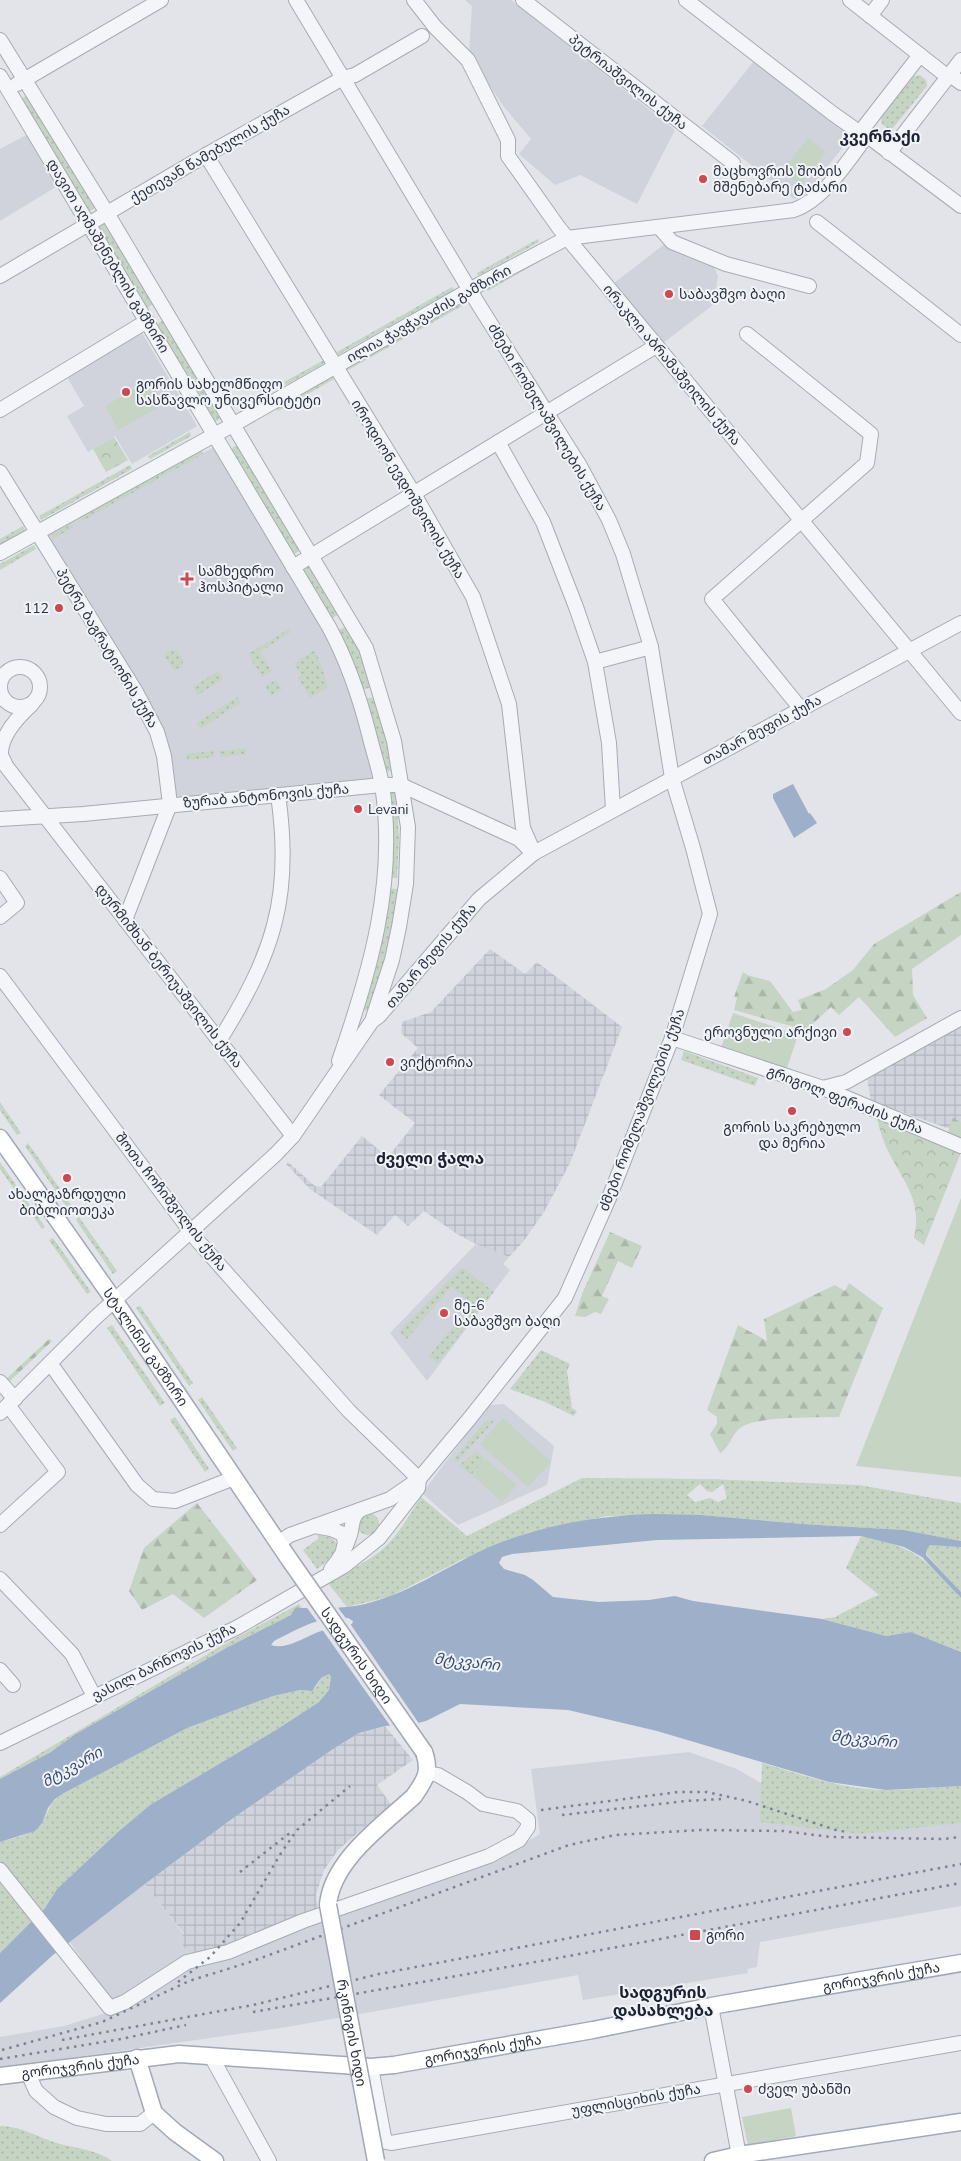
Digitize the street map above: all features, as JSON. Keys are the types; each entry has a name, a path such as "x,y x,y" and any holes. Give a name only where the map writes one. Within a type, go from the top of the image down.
{"main road":[{"name":"სტალინის გამზირი","path":"0,1138 115,1302 290,1559"},
{"name":"სადგურის ხიდი","path":"290,1559 424,1752 428,1773"},
{"name":"რკინიგის ხიდი","path":"376,2161 328,1905 334,1879 348,1858 414,1796 428,1773"},
{"name":"გორიჯვრის ქუჩა","path":"0,2076 179,2054 212,2058 371,2067 412,2063 711,2006 961,1963"},
{"path":"137,2058 154,2112 175,2132 215,2161"},
{"path":"713,2161 961,2122"}],"street":[{"path":"4,91 161,0"},
{"name":"ძმები რომელაშვილების ქუჩა","path":"278,1543 290,1535 390,1499 419,1479 490,1394 567,1294 609,1198 672,1038 710,914 672,778 650,647 623,554 609,520 580,466 470,290 296,0"},
{"name":"ირაკლი აბრამაშვილის ქუჩა","path":"414,0 435,26 468,60 508,140 508,156 567,238 961,713"},
{"name":"პეტრიაშვილის ქუჩა","path":"524,0 733,163"},
{"path":"686,0 832,113 856,130 864,133 961,206"},
{"path":"850,0 948,76 961,83"},
{"path":"870,16 882,0"},
{"name":"ქეთევან წამებულის ქუჩა","path":"0,276 206,155 422,36"},
{"name":"დავით აღმაშენებლის გამზირი","path":"0,40 108,213 366,648 394,741 408,827 406,884 392,960 372,1021"},
{"name":"ილია ჭავჭავაძის გამზირი","path":"0,553 233,425 470,290 567,238 794,210 806,205 819,196 920,55"},
{"path":"889,153 961,60"},
{"name":"დავით აღმაშენებლის გამზირი","path":"0,76 4,91 90,224 329,627 346,659 359,696 382,785 386,835 385,883 371,961 333,1078"},
{"name":"იროდიონ ევდოშვილის ქუჩა","path":"206,155 334,367 414,494 473,597 509,704 523,828 534,854"},
{"path":"817,222 961,335"},
{"path":"660,227 672,242 726,264 809,286"},
{"path":"0,410 147,321"},
{"path":"747,334 871,434 867,463 712,599 800,709"},
{"path":"293,567 656,346"},
{"path":"498,442 543,522 595,662 609,743 612,810"},
{"name":"პეტრე ბაგრატიონის ქუჩა","path":"0,472 136,692 157,732 164,756 170,804 125,920"},
{"path":"329,627 348,616"},
{"name":"თამარ მეფის ქუჩა","path":"8,1406 95,1318 115,1302 276,1154 293,1136 372,1021 379,1016 479,899 534,854 612,810 961,623"},
{"path":"595,662 650,647"},
{"path":"14,713 2,697 0,684 6,672 19,667 31,670 39,680 40,694 32,704 14,713 2,750 3,768 45,815"},
{"path":"359,696 379,690"},
{"name":"ზურაბ ანტონოვის ქუჩა","path":"0,819 84,814 170,804 382,785 401,786 519,839 534,854"},
{"path":"219,1041 252,987 265,957 275,926 284,860 283,828 278,794"},
{"name":"დურმიშხან ბერიუაშვილის ქუჩა","path":"45,815 293,1136"},
{"path":"0,878 17,903 0,917"},
{"path":"385,883 406,884"},
{"path":"392,960 398,968 406,973 414,974"},
{"name":"შოთა ჩოჩიშვილის ქუჩა","path":"0,976 191,1231 332,1393 384,1447 419,1479"},
{"path":"356,1012 359,1017 366,1021 372,1021"},
{"path":"823,1088 846,1082 961,1018"},
{"name":"გრიგოლ ფერაძის ქუჩა","path":"672,1038 823,1088 961,1146"},
{"path":"846,1082 845,1089 851,1101"},
{"path":"50,1363 137,1485 153,1499 175,1501 234,1478"},
{"path":"0,1382 8,1406 58,1472 0,1525"},
{"name":"ვასილ ბარნოვის ქუჩა","path":"0,1743 238,1627 295,1595 325,1575 344,1566 381,1536 418,1488 419,1479"},
{"path":"314,1526 350,1534 368,1542 381,1536 385,1529 384,1518 376,1510 363,1509 353,1518 350,1534"},
{"name":"ვასილ ბარნოვის ქუჩა","path":"325,1575 340,1559 345,1542 350,1534"},
{"path":"0,1579 72,1654 94,1696"},
{"path":"0,1670 13,1685"},
{"path":"0,1870 110,2008 125,2002 187,1962 228,1952 303,1921 489,1856 519,1840 528,1827 528,1820 517,1811 483,1804 438,1775 428,1773"},
{"path":"711,2006 740,2158"},
{"name":"უფლისციხის ქუჩა","path":"371,2067 384,2137 386,2142 391,2143 961,2043"},
{"path":"212,2058 269,2161"},
{"path":"28,2073 36,2091 54,2107 77,2118 106,2124 140,2124 154,2112"}],"shaded area":[{"path":"465,0 511,0 675,130 637,204 580,175 555,185 519,154 531,139 504,107 469,54 472,6"},
{"path":"754,61 852,136 803,197 794,199 702,126"},
{"path":"28,134 59,185 0,221 0,149"},
{"name":"საბავშვო ბაღი","path":"666,243 706,261 714,267 718,276 713,305 663,343 614,283"},
{"name":"გორის სახელმწიფო სასწავლო უნივერსიტეტი","path":"142,333 197,426 132,464 115,436 88,452 67,416 84,406 67,377"},
{"name":"სამხედრო ჰოსპიტალი","path":"216,446 343,655 376,779 176,800 166,740 145,693 48,535"},
{"path":"490,949 525,974 537,962 622,1027 570,1163 544,1212 523,1242 509,1257 457,1234 424,1211 408,1226 395,1215 377,1235 310,1189 286,1164 288,1162 315,1186 321,1187 362,1136 388,1157 415,1123 379,1095 418,1048 401,1033 402,1022 431,1012"},
{"path":"961,1026 961,1133 871,1101 867,1079"},
{"name":"მე-6 საბავშვო ბაღი","path":"476,1244 509,1257 503,1264 510,1270 427,1381 390,1333"},
{"path":"504,1404 554,1446 547,1485 458,1525 422,1493 489,1405"},
{"path":"385,1726 413,1760 377,1785 391,1804 338,1850 324,1870 316,1895 318,1912 207,1956 188,1953 179,1939 184,1934 145,1884 229,1821 333,1749 359,1733"},
{"path":"689,1752 737,1769 805,1809 961,1820 961,1906 760,1942 757,1967 747,1969 748,1973 583,2000 578,1975 287,2027 0,2068 0,2037 64,2026 135,2004 197,1964 320,1923 514,1849 540,1834 531,1769"},
{"path":"145,1884 184,1935 179,1939 188,1953 137,1993 122,2000 110,2000 70,1942"}],"green space":[{"path":"920,75 926,80 927,86 893,128 887,128 882,124 881,117 914,76"},
{"path":"29,94 97,207 87,213 19,100"},
{"path":"808,138 826,152 800,185 782,171"},
{"path":"105,220 155,303 145,309 95,226"},
{"path":"538,239 539,242 478,276 477,273"},
{"path":"545,254 547,257 488,291 486,289"},
{"path":"452,287 454,290 338,355 337,352"},
{"path":"461,304 462,306 348,370 346,368"},
{"path":"165,319 223,417 213,423 155,325"},
{"path":"324,360 326,362 286,385 284,382"},
{"path":"332,376 334,379 278,411 276,408"},
{"path":"151,380 164,404 118,430 105,406"},
{"path":"190,432 191,436 150,459 148,456"},
{"path":"114,437 128,460 106,472 93,449"},
{"path":"240,443 303,549 292,555 229,450"},
{"path":"201,450 203,454 82,521 80,518"},
{"path":"130,465 132,469 41,520 39,516"},
{"path":"71,523 73,527 53,539 51,535"},
{"path":"23,526 25,530 0,544 0,539"},
{"path":"34,545 36,549 0,570 0,564"},
{"path":"311,563 341,613 330,620 300,569"},
{"path":"347,626 364,660 372,687 362,690 351,658 337,631"},
{"path":"289,629 291,632 260,652 272,671 262,677 248,654"},
{"path":"170,650 177,651 183,660 182,666 174,671 164,655"},
{"path":"315,650 327,682 327,688 310,698 298,678 301,675 294,663"},
{"path":"218,671 223,679 198,695 193,687"},
{"path":"276,680 282,689 271,696 265,686"},
{"path":"237,697 241,703 200,729 196,723"},
{"path":"376,697 394,770 382,773 364,699"},
{"path":"246,748 246,754 220,757 219,751"},
{"path":"213,751 214,757 187,760 187,754"},
{"path":"396,792 399,837 397,878 386,877 385,793"},
{"path":"387,888 397,889 393,920 379,979 369,1009 366,1011 363,1009"},
{"path":"961,892 961,935 912,969 913,995 927,1018 895,1037 859,997 839,1015 831,1007 807,1029 805,1035 798,1033 798,1028 734,1010 737,998 734,997 743,972 747,975 770,981 793,1012 802,1010 798,1000 826,989 853,970 874,944"},
{"path":"733,1013 798,1035 786,1071 721,1048"},
{"path":"684,1051 758,1078 755,1086 681,1060"},
{"path":"0,1102 21,1133 17,1135 0,1110"},
{"path":"875,1112 954,1145 960,1155 924,1245 914,1238 916,1210 913,1198 884,1142"},
{"path":"953,1118 961,1122 961,1141 947,1135"},
{"path":"28,1143 72,1206 68,1209 25,1146"},
{"path":"0,1162 45,1227 42,1229 0,1169"},
{"path":"961,1198 961,1477 856,1466"},
{"path":"79,1217 117,1271 113,1274 76,1220"},
{"path":"610,1232 642,1246 632,1268 618,1261 602,1296 609,1299 601,1314 595,1312 585,1317 575,1316 582,1294"},
{"path":"53,1238 91,1292 87,1294 49,1240"},
{"path":"462,1267 494,1292 438,1363 429,1356 473,1303 451,1287 406,1340 399,1331"},
{"path":"849,1283 883,1308 839,1417 758,1421 739,1429 726,1448 720,1453 710,1434 717,1424 717,1417 707,1410 738,1325 767,1341 764,1319 835,1285 845,1291"},
{"path":"140,1306 193,1383 189,1386 136,1308"},
{"path":"112,1325 165,1403 160,1406 107,1328"},
{"path":"49,1339 52,1341 8,1383 5,1380"},
{"path":"541,1350 570,1364 567,1371 572,1408 577,1411 574,1416 545,1402 510,1389"},
{"path":"202,1397 237,1448 233,1451 198,1400"},
{"path":"175,1417 209,1469 205,1472 170,1420"},
{"path":"503,1418 551,1462 528,1487 480,1444"},
{"path":"496,1419 457,1462 454,1459 485,1421"},
{"path":"477,1451 485,1459 471,1475 459,1465"},
{"path":"486,1459 517,1485 502,1502 472,1475"},
{"path":"582,1478 708,1479 859,1485 961,1503 961,1541 904,1530 802,1524 701,1515 607,1516 530,1532 461,1560 389,1597 347,1607 327,1582 364,1562 384,1548 399,1530 421,1497 467,1536","holes":["700,1484 707,1491 712,1492 723,1484 727,1498 718,1502 710,1498 695,1502 687,1495"]},
{"path":"197,1503 257,1580 204,1618 173,1594 142,1610 129,1591 144,1548"},
{"path":"368,1513 376,1516 379,1524 376,1532 368,1535 360,1532 357,1524 360,1516"},
{"path":"319,1534 334,1540 339,1549 337,1554 317,1569 303,1550 319,1538 317,1535"},
{"path":"861,1536 894,1545 918,1556 938,1573 961,1598 961,1652 911,1632 886,1636 822,1619 835,1617 879,1595 846,1568"},
{"path":"930,1545 961,1547 961,1592 927,1555 927,1549"},
{"path":"299,1604 302,1608 295,1608 291,1615 228,1647 74,1735 51,1752 0,1779 0,1777 221,1646"},
{"path":"329,1674 331,1677 329,1690 319,1702 276,1730 150,1805 118,1832 57,1889 45,1908 0,1953 0,1842 34,1830 42,1822 52,1803 64,1793 187,1728 273,1696 300,1690 307,1691 316,1687 321,1678"},
{"path":"762,1763 839,1785 871,1789 896,1790 961,1786 961,1823 860,1834 760,1822"},
{"path":"791,2108 796,2136 748,2145 742,2117"},
{"path":"0,2126 23,2130 52,2142 93,2152 112,2161 0,2161"}],"water":[{"path":"793,784 809,814 817,823 794,838 773,798 773,794"},
{"name":"მტკვარი","path":"653,1514 701,1515 802,1524 904,1530 961,1541 961,1547 930,1545 926,1555 961,1592 961,1598 922,1557 904,1547 861,1536 657,1540 512,1554 502,1557 499,1563 504,1569 525,1575 533,1580 553,1597 599,1602 649,1600 675,1596 693,1601 822,1619 886,1636 911,1632 961,1652 961,1786 886,1790 829,1782 657,1731 568,1710 460,1704 426,1721 414,1724 385,1726 359,1733 333,1749 229,1821 145,1884 53,1955 0,2003 0,1953 45,1908 57,1889 150,1805 276,1730 319,1702 329,1690 331,1677 329,1674 321,1678 312,1691 300,1690 273,1696 187,1728 55,1799 48,1808 42,1823 35,1831 0,1842 0,1779 51,1752 74,1735 228,1647 291,1615 295,1608 340,1608 373,1602 409,1588 494,1545 533,1532 553,1526 592,1519","holes":["337,1618 348,1618 353,1621 352,1624 324,1630 291,1644 284,1646 271,1645 274,1641 293,1631 318,1621"]}],"pier":[{"path":"305,1605 336,1605 348,1621 318,1623"},
{"path":"349,1622 420,1725 391,1727 321,1628"}],"railway":[{"path":"178,1982 210,1957 240,1923 281,1853 297,1830 350,1786"},
{"path":"541,1810 678,1792 707,1792 747,1801 846,1832"},
{"path":"562,1815 686,1801 721,1799"},
{"path":"2,2050 102,2022 189,1981 250,1962 569,1845 615,1835 701,1830 784,1831 830,1837 943,1839 961,1837"},
{"path":"240,1872 291,1832"},
{"path":"62,2040 253,2005 379,1974 961,1864"},
{"path":"253,2012 558,1958 961,1883"},
{"path":"0,2059 121,2039 186,2025"}],"place":[{"name":"მაცხოვრის შობის მშენებარე ტაძარი","path":"703,179"},
{"name":"საბავშვო ბაღი","path":"669,294"},
{"name":"გორის სახელმწიფო სასწავლო უნივერსიტეტი","path":"126,392"},
{"name":"სამხედრო ჰოსპიტალი","path":"187,579"},
{"name":"112","path":"59,608"},
{"name":"Levani","path":"358,809"},
{"name":"ეროვნული არქივი","path":"847,1032"},
{"name":"ვიქტორია","path":"390,1062"},
{"name":"გორის საკრებულო და მერია","path":"792,1111"},
{"name":"ახალგაზრდული ბიბლიოთეკა","path":"67,1178"},
{"name":"მე-6 საბავშვო ბაღი","path":"444,1313"},
{"name":"გორი","path":"695,1935"},
{"name":"ძველ უბანში","path":"748,2089"}],"district":[{"name":"კვერნაქი","path":"880,137"},
{"name":"ძველი ჭალა","path":"430,1159"},
{"name":"სადგურის დასახლება","path":"663,2002"}]}
